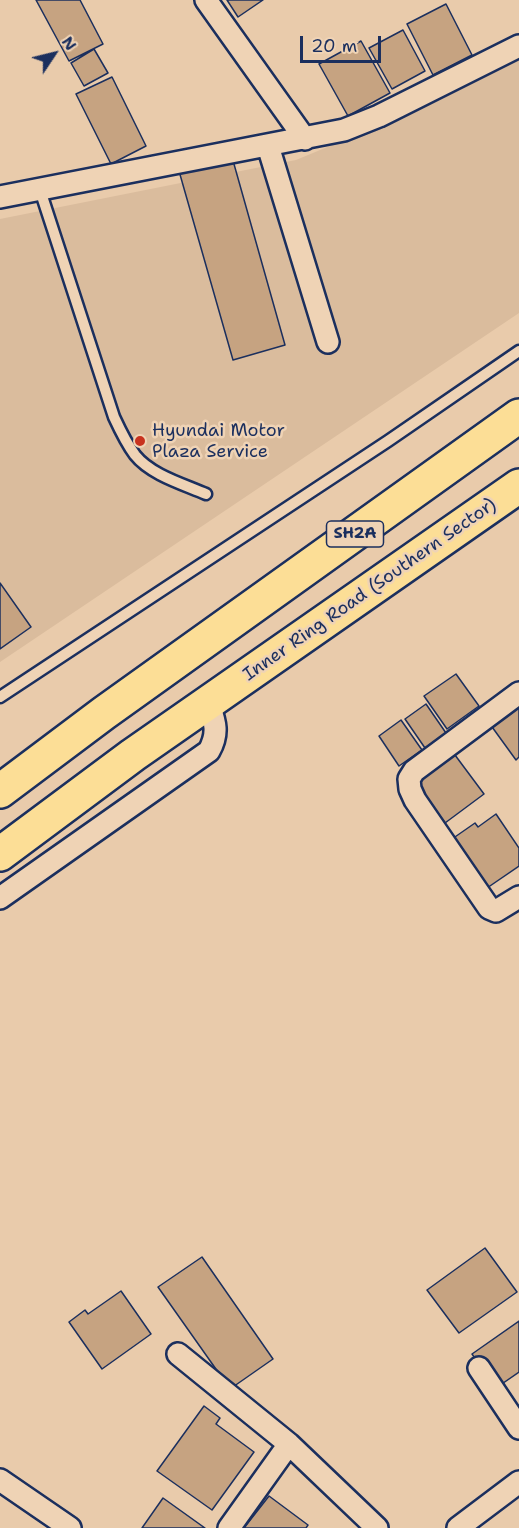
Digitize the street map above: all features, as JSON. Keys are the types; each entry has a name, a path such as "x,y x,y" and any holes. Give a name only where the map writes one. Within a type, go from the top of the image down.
{"main road":[{"name":"SH2A","path":"0,791 519,416"},
{"name":"Inner Ring Road (Southern Sector)","path":"0,854 133,755 519,486"},
{"path":"192,652 215,699"}],"street":[{"path":"206,0 305,139"},
{"path":"0,197 344,130 379,116 519,46"},
{"path":"268,146 328,342"},
{"path":"519,693 414,771 409,779 415,800 489,908 496,910 519,897"},
{"path":"0,898 209,751 217,730 215,699"},
{"path":"178,1354 290,1444 377,1528"},
{"path":"479,1368 519,1428"},
{"path":"229,1528 290,1444"},
{"path":"0,1480 70,1528"},
{"path":"458,1528 519,1482"}],"lane":[{"path":"40,190 114,417 126,441 136,457 158,473 206,494"},
{"path":"0,697 388,441 519,351"}],"shaded area":[{"path":"519,59 519,313 0,662 0,219 296,160 436,102"}],"building":[{"path":"36,0 80,0 103,44 69,61"},
{"path":"227,0 263,0 238,17"},
{"path":"446,4 472,55 433,75 407,24"},
{"path":"403,30 425,71 392,89 369,48"},
{"path":"361,41 390,93 348,116 319,64"},
{"path":"94,49 108,73 84,86 71,63"},
{"path":"112,77 146,146 111,164 76,94"},
{"path":"232,157 285,345 233,360 179,171"},
{"path":"0,583 31,627 0,649"},
{"path":"456,674 479,706 447,729 424,696"},
{"path":"519,697 519,757 516,760 487,720"},
{"path":"426,704 446,733 425,748 405,719"},
{"path":"401,720 422,750 399,766 379,736"},
{"path":"452,751 484,794 445,823 413,781"},
{"path":"496,814 519,848 519,866 487,888 452,839 475,823 478,827"},
{"path":"485,1248 517,1292 459,1333 427,1290"},
{"path":"202,1257 273,1359 230,1389 158,1287"},
{"path":"121,1291 151,1334 102,1369 69,1322 85,1310 88,1314"},
{"path":"519,1321 519,1372 496,1388 472,1354"},
{"path":"204,1406 220,1418 216,1424 254,1452 212,1510 157,1471"},
{"path":"269,1496 308,1525 306,1528 244,1528"},
{"path":"163,1498 205,1528 142,1528"}],"place":[{"name":"Hyundai Motor Plaza Service","path":"140,441"}]}
